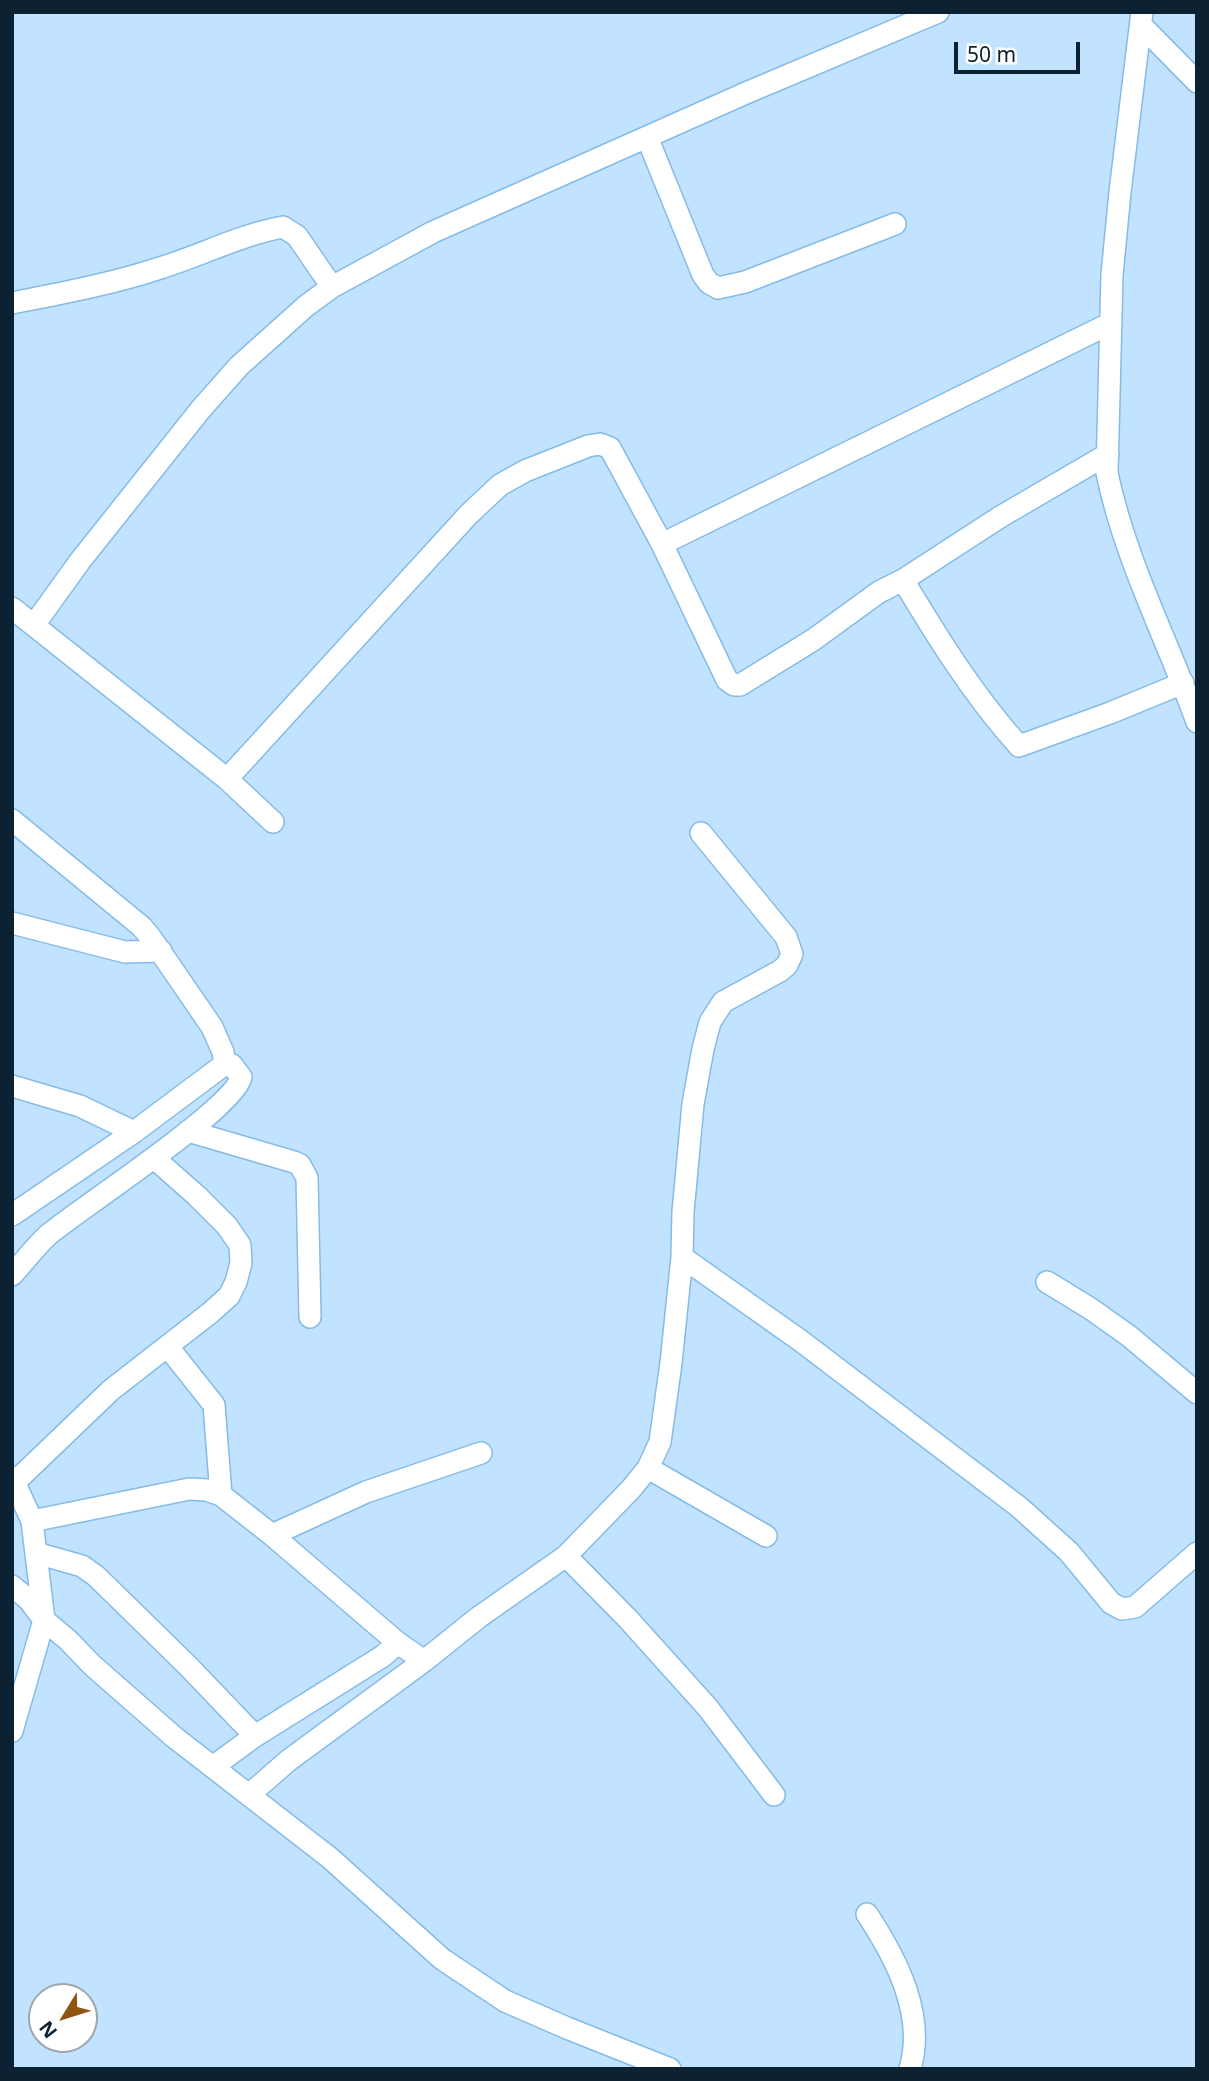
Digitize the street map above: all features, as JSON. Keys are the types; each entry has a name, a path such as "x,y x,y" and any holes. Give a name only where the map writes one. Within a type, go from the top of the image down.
{"street":[{"path":"34,625 80,561 201,409 239,366 306,306 332,287 433,232 938,12"},
{"path":"1142,18 1197,82"},
{"path":"1142,18 1112,275 1107,474 1136,573 1153,608 1197,722"},
{"path":"647,138 703,275 709,283 718,288 757,278 895,224"},
{"path":"12,303 89,288 161,268 261,231 283,227 297,236 332,287"},
{"path":"662,544 1111,323"},
{"path":"227,779 469,514 500,485 525,471 588,446 600,444 610,448 662,544 727,680 734,685 740,685 761,673 813,640 879,592 1108,454"},
{"path":"902,580 952,660 993,717 1019,746 1183,683"},
{"path":"12,608 227,779 273,822"},
{"path":"12,820 142,927 212,1027 223,1052 225,1065"},
{"path":"250,1794 289,1760 479,1617 566,1556 648,1468 660,1441 682,1257 683,1212 693,1104 710,1022 723,1002 780,971 787,965 792,954 786,937 701,833"},
{"path":"12,923 125,952 161,951"},
{"path":"12,1215 134,1132 225,1065 237,1069 241,1077 240,1083 188,1131 48,1236 12,1275"},
{"path":"12,1086 80,1106 134,1132"},
{"path":"188,1131 271,1153 294,1161 304,1171 307,1178 310,1317"},
{"path":"12,1731 44,1620 32,1521 13,1479 111,1390 229,1296 241,1263 240,1245 227,1226 154,1158"},
{"path":"682,1257 800,1341 1019,1507 1069,1552 1111,1603 1122,1609 1135,1607 1197,1553"},
{"path":"1047,1282 1129,1336 1197,1393"},
{"path":"168,1347 214,1405 221,1495"},
{"path":"272,1535 366,1492 481,1453"},
{"path":"648,1468 766,1536"},
{"path":"32,1521 189,1489 207,1490 221,1495 272,1535 398,1643 424,1661"},
{"path":"36,1553 82,1566 96,1576 255,1736"},
{"path":"566,1556 708,1708 775,1795"},
{"path":"12,1586 29,1600 44,1620 174,1737 330,1858 442,1959 505,2001 670,2069"},
{"path":"214,1766 255,1736 383,1656 398,1643"},
{"path":"867,1914 885,1940 905,1984 914,2035 914,2055 910,2069"}]}
